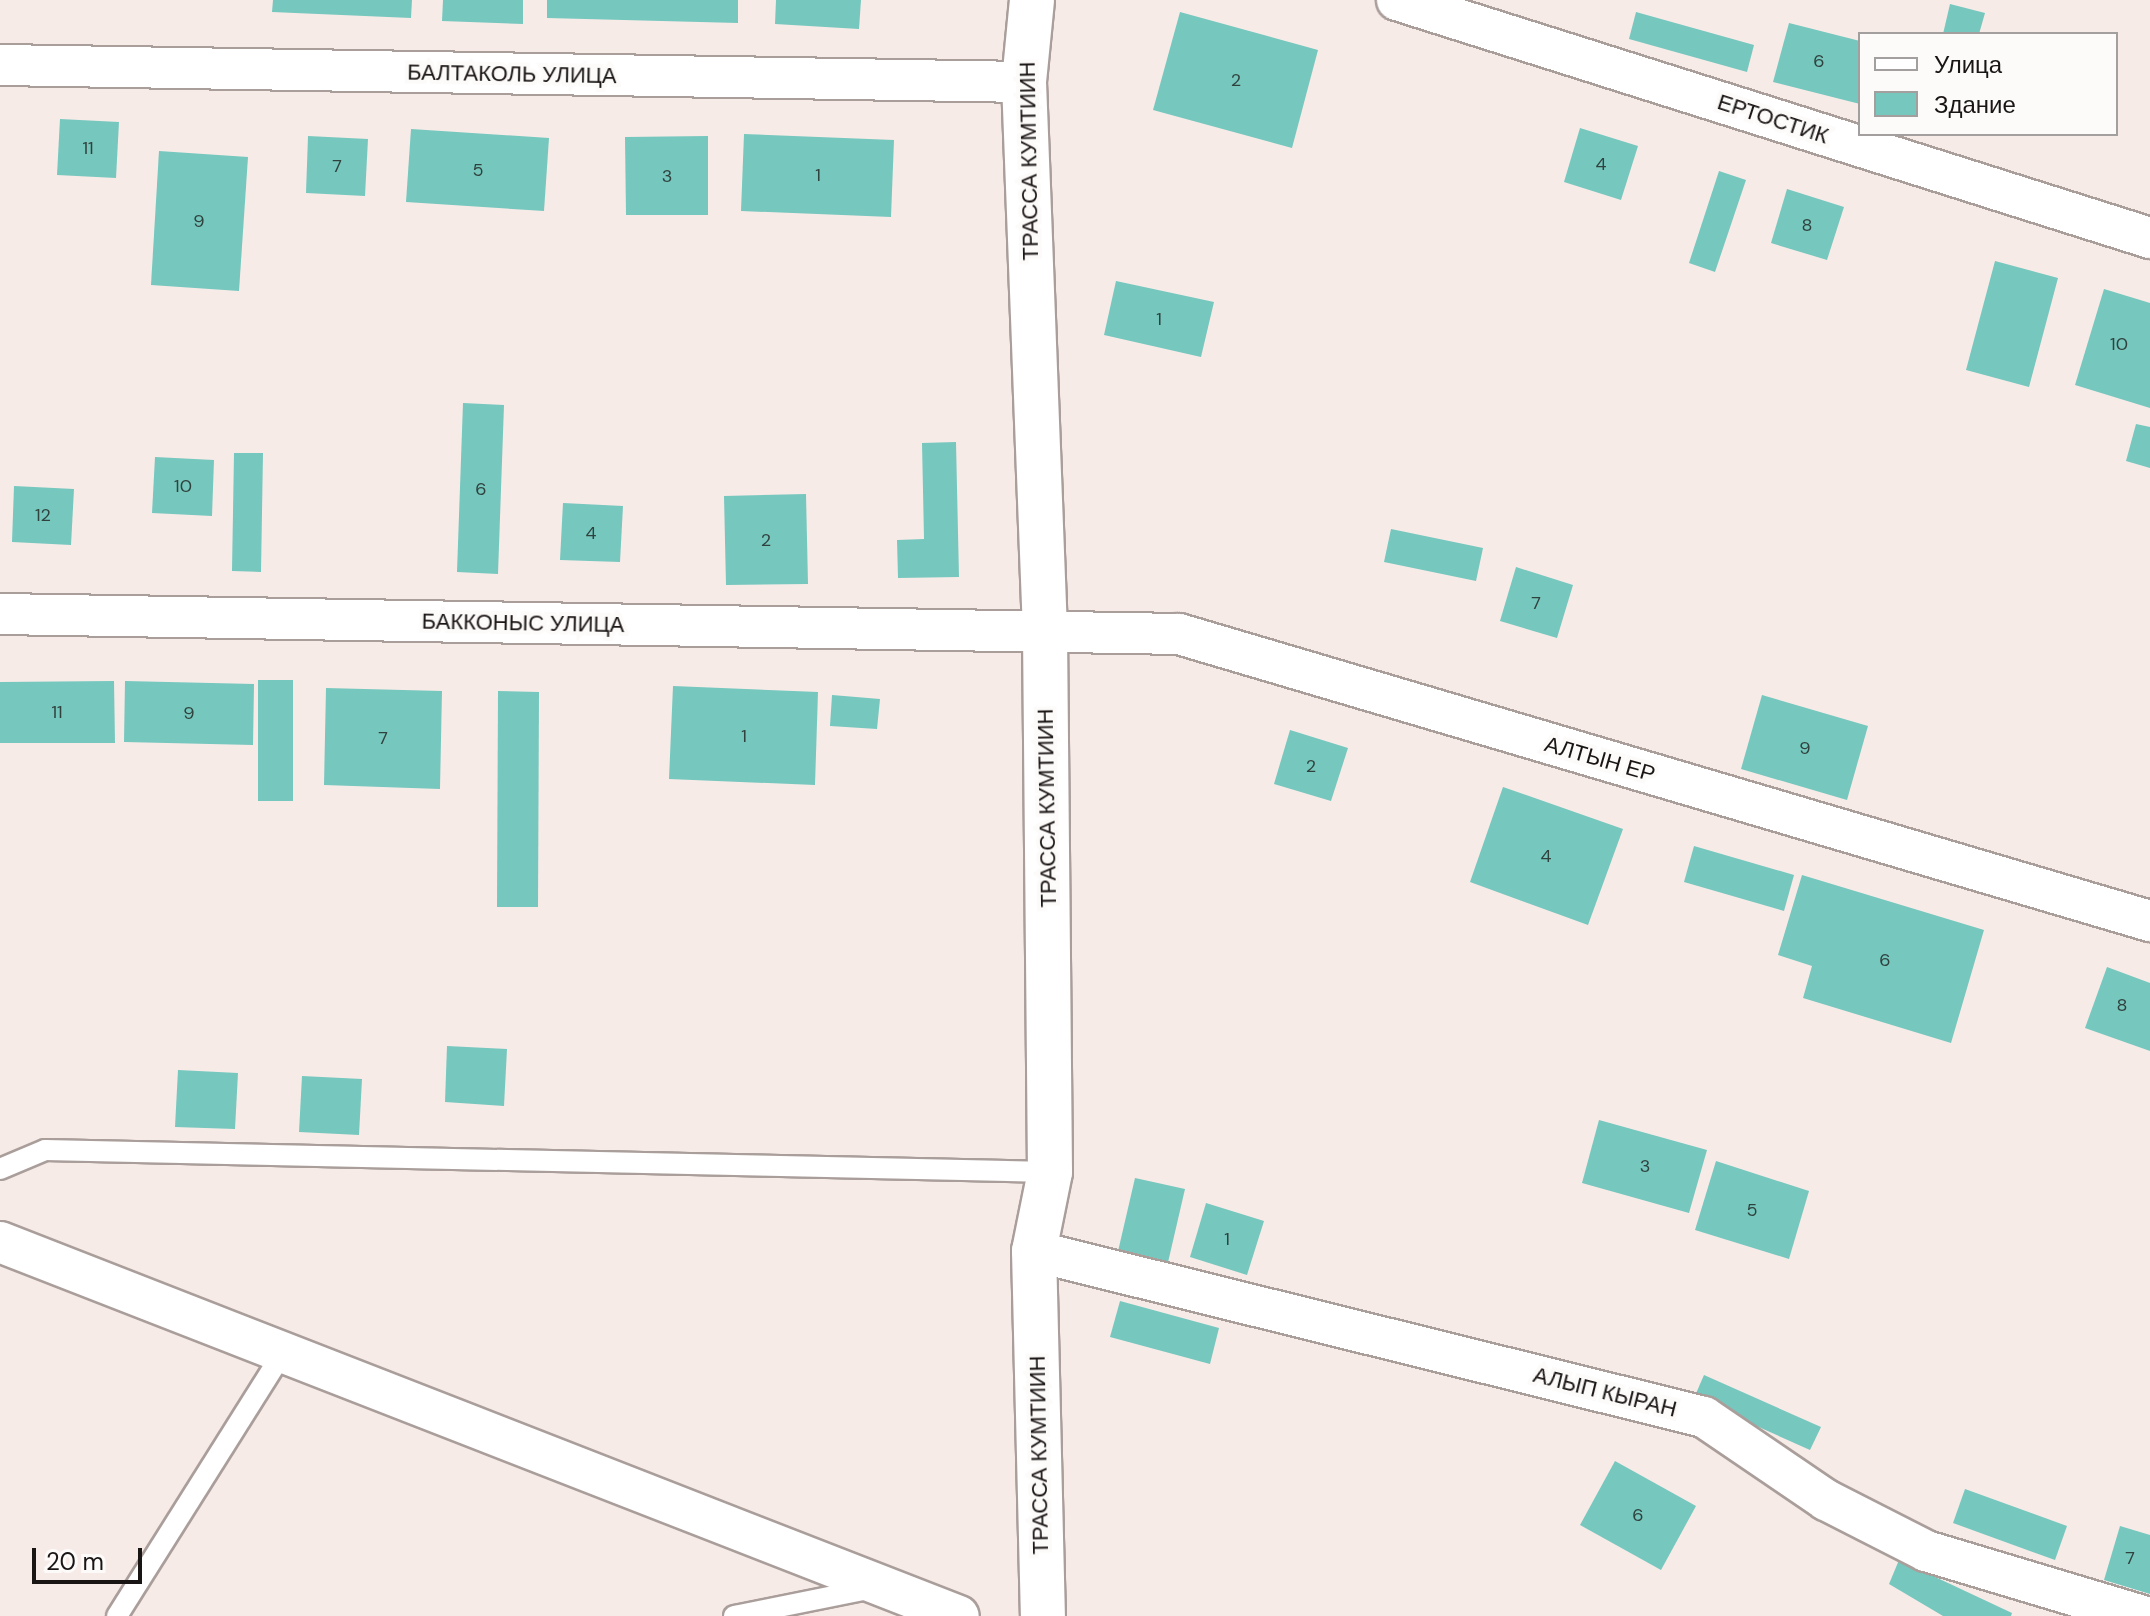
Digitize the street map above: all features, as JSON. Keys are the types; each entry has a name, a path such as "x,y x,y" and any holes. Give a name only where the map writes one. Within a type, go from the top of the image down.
{"street":[{"name":"ТРАССА КУМТИИН","path":"1032,0 1024,82 1045,632 1050,1172 1034,1251 1043,1616"},
{"name":"ЕРТОСТИК","path":"1397,0 2150,238"},
{"name":"БАЛТАКОЛЬ УЛИЦА","path":"0,65 1024,82"},
{"name":"БАККОНЫС УЛИЦА","path":"0,614 1045,632"},
{"name":"АЛТЫН ЕР","path":"1045,632 1179,634 2150,921"},
{"path":"0,1242 959,1616"},
{"name":"АЛЫП КЫРАН","path":"1034,1251 1704,1417 1826,1500 1926,1551 2143,1616"}],"lane":[{"path":"0,1169 45,1150 1050,1172"},
{"path":"117,1616 283,1352"},
{"path":"734,1616 881,1586"}],"building":[{"path":"273,0 412,0 411,18 272,12"},
{"path":"443,0 523,0 523,24 442,21"},
{"path":"547,0 738,0 738,23 547,18"},
{"path":"776,0 861,0 859,29 775,24"},
{"path":"1950,4 1985,13 1980,32 1943,32"},
{"path":"1180,12 1318,50 1292,148 1153,110"},
{"path":"1636,12 1754,45 1747,72 1629,39"},
{"path":"1789,23 1858,40 1858,103 1773,82"},
{"path":"60,119 119,122 116,178 57,175"},
{"path":"1580,128 1638,146 1621,200 1564,182"},
{"path":"411,129 549,138 544,211 406,202"},
{"path":"744,134 894,140 891,217 741,211"},
{"path":"308,136 368,139 365,196 306,193"},
{"path":"708,136 708,215 626,215 625,137"},
{"path":"159,151 248,157 239,291 151,285"},
{"path":"1719,171 1746,180 1715,272 1689,263"},
{"path":"1787,189 1844,207 1827,260 1771,243"},
{"path":"1995,261 2058,278 2029,387 1966,370"},
{"path":"1116,281 1214,302 1201,357 1104,335"},
{"path":"2104,289 2150,303 2150,408 2075,385"},
{"path":"463,403 504,405 498,574 457,572"},
{"path":"2136,424 2150,427 2150,468 2126,461"},
{"path":"956,442 959,577 898,578 897,540 924,539 922,443"},
{"path":"234,453 263,453 261,572 232,571"},
{"path":"155,457 214,460 212,516 152,513"},
{"path":"14,486 74,489 71,545 12,542"},
{"path":"806,494 808,584 726,585 724,496"},
{"path":"563,503 623,506 620,562 560,560"},
{"path":"1391,529 1483,548 1476,581 1384,562"},
{"path":"1516,567 1573,585 1557,638 1500,621"},
{"path":"258,680 293,680 293,801 258,801"},
{"path":"114,681 115,743 0,743 0,682"},
{"path":"125,681 254,684 253,745 124,742"},
{"path":"673,686 818,692 815,785 669,779"},
{"path":"326,688 442,691 440,789 324,785"},
{"path":"498,691 539,692 538,907 497,907"},
{"path":"832,695 880,699 877,729 830,726"},
{"path":"1762,695 1868,726 1847,800 1741,769"},
{"path":"1290,730 1348,748 1331,801 1274,784"},
{"path":"1503,787 1623,829 1588,925 1470,882"},
{"path":"1694,846 1794,875 1784,911 1684,882"},
{"path":"1802,875 1984,930 1951,1043 1803,998 1812,966 1778,955"},
{"path":"2107,967 2150,983 2150,1051 2085,1028"},
{"path":"447,1046 507,1049 504,1106 445,1102"},
{"path":"178,1070 238,1073 235,1129 175,1127"},
{"path":"302,1076 362,1079 359,1135 299,1132"},
{"path":"1599,1120 1707,1150 1689,1213 1582,1183"},
{"path":"1716,1161 1809,1191 1789,1259 1695,1230"},
{"path":"1135,1178 1185,1189 1166,1271 1116,1260"},
{"path":"1206,1203 1264,1221 1247,1275 1190,1257"},
{"path":"1120,1301 1219,1328 1210,1364 1110,1337"},
{"path":"1704,1375 1821,1427 1810,1450 1694,1398"},
{"path":"1615,1461 1696,1506 1661,1570 1580,1525"},
{"path":"1965,1489 2067,1526 2055,1560 1953,1523"},
{"path":"2120,1526 2150,1535 2150,1594 2104,1580"},
{"path":"1899,1560 2012,1613 2011,1616 1943,1616 1889,1584"}]}
